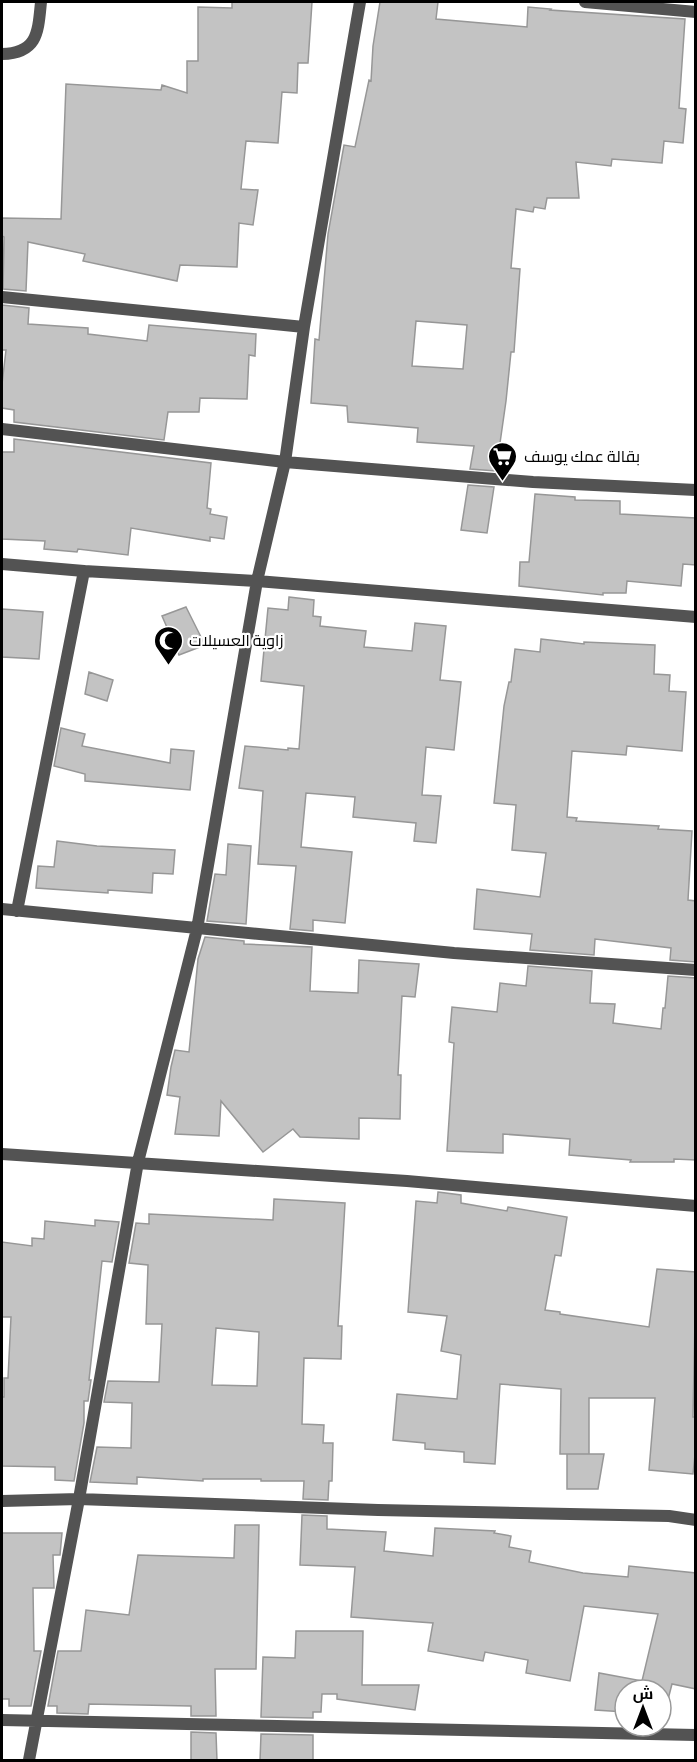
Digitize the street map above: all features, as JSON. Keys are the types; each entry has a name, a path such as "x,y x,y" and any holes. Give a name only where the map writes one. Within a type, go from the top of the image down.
{"street":[{"path":"2,54 13,54 27,48 38,34 41,2"},
{"path":"28,1761 79,1498 138,1162 197,929 257,581 285,462 304,327 360,2"},
{"path":"585,2 696,12"},
{"path":"2,297 304,327"},
{"path":"2,429 285,462 533,482 696,490"},
{"path":"2,564 257,581 696,616"},
{"path":"17,910 84,571"},
{"path":"2,909 454,953 696,970"},
{"path":"2,1154 407,1181 696,1206"},
{"path":"2,1501 79,1498 378,1510 669,1516 696,1520"},
{"path":"2,1720 696,1735"}],"building":[{"path":"232,2 312,2 308,63 298,63 297,93 282,92 278,143 246,141 241,189 258,190 253,225 239,223 237,267 180,265 177,281 83,261 85,254 28,242 26,291 3,289 2,218 61,219 66,84 161,90 162,85 187,93 187,61 198,61 198,7 232,8"},
{"path":"380,2 438,2 436,19 527,27 528,7 685,19 679,108 686,109 683,143 664,141 662,163 612,159 611,166 576,162 579,198 547,198 545,209 534,207 533,212 516,209 511,268 520,269 514,352 511,352 496,471 470,469 474,446 417,442 418,428 348,422 347,406 311,403 315,339 319,340 328,234 344,145 355,147 369,80 371,81 373,46","holes":["416,321 467,325 463,369 412,366"]},
{"path":"2,305 29,308 28,324 88,328 88,334 147,341 149,325 256,334 255,356 249,355 247,399 200,398 199,412 168,412 164,440 14,422 14,410 2,408 6,350 2,350"},
{"path":"14,439 211,463 207,508 211,509 210,514 227,517 224,539 210,537 210,541 131,528 128,555 78,549 77,552 44,549 45,541 2,539 2,452 14,452"},
{"path":"468,485 494,487 487,533 461,530"},
{"path":"535,494 575,497 575,500 620,501 620,514 696,518 696,565 683,564 681,586 627,581 626,593 603,593 603,595 519,586 520,562 529,562"},
{"path":"289,597 314,600 313,616 321,617 320,626 366,631 364,647 412,651 415,623 446,626 440,680 461,682 454,750 426,747 422,795 441,796 436,843 414,841 416,823 353,817 355,797 306,793 301,847 352,852 345,923 313,920 313,931 290,929 296,866 258,864 263,791 239,788 245,746 299,749 304,686 261,681 268,608 288,610"},
{"path":"186,607 205,645 179,655 162,616"},
{"path":"2,609 43,612 39,659 2,657"},
{"path":"541,639 584,644 584,642 655,645 654,674 670,675 669,691 686,692 682,751 627,746 626,755 572,751 567,817 577,818 576,821 659,826 658,829 692,831 688,900 696,901 696,962 670,960 671,948 595,939 594,955 530,950 532,934 474,929 477,889 540,897 546,853 512,850 516,805 494,803 504,706 509,682 511,682 515,649 540,652"},
{"path":"89,672 113,680 107,701 85,694"},
{"path":"61,728 85,734 82,746 170,763 171,749 194,751 190,790 85,781 85,774 54,766"},
{"path":"57,841 97,846 175,850 173,874 153,873 152,893 108,890 108,893 36,888 38,866 54,867"},
{"path":"228,844 251,846 246,924 207,921 215,874 226,875"},
{"path":"205,937 244,941 244,944 312,947 310,991 358,993 359,960 419,964 415,997 402,996 398,1075 401,1075 400,1119 359,1118 359,1139 300,1137 293,1129 263,1152 221,1101 219,1136 175,1134 180,1097 167,1095 171,1067 175,1050 189,1052 198,959"},
{"path":"528,966 592,971 590,1003 615,1004 613,1023 661,1029 668,976 696,978 696,1160 630,1162 631,1160 569,1155 570,1139 503,1134 503,1153 447,1151 454,1043 449,1042 452,1007 497,1012 500,983 526,986"},
{"path":"438,1192 461,1195 461,1203 507,1211 508,1207 567,1217 561,1256 555,1255 545,1310 649,1327 657,1269 696,1272 693,1417 696,1417 696,1445 693,1474 649,1470 655,1398 589,1398 589,1454 560,1454 561,1389 500,1384 495,1464 464,1462 464,1452 425,1449 425,1443 393,1440 397,1394 457,1399 461,1355 441,1351 447,1316 408,1312 416,1201 437,1203"},
{"path":"274,1199 345,1203 338,1326 342,1326 341,1359 304,1358 302,1424 324,1425 323,1443 333,1443 332,1481 329,1481 328,1500 303,1499 304,1481 203,1479 203,1481 137,1477 137,1484 90,1482 97,1447 131,1448 132,1403 104,1402 108,1381 159,1382 162,1324 146,1324 148,1265 129,1263 136,1223 149,1224 149,1214 273,1220","holes":["216,1328 259,1332 257,1386 212,1385"]},
{"path":"95,1220 119,1222 112,1262 102,1261 89,1380 91,1380 88,1401 84,1401 84,1423 74,1481 55,1480 55,1467 2,1466 2,1397 4,1397 4,1378 8,1378 11,1317 2,1317 2,1242 32,1246 32,1238 44,1239 45,1221 95,1226"},
{"path":"567,1454 604,1454 598,1489 567,1489"},
{"path":"302,1515 327,1516 327,1529 386,1532 384,1551 433,1556 435,1528 495,1531 494,1533 511,1536 509,1547 531,1551 529,1562 583,1573 628,1577 629,1566 696,1573 696,1689 673,1684 673,1678 643,1678 658,1614 584,1606 570,1681 526,1673 528,1660 485,1652 483,1661 428,1651 433,1623 351,1617 355,1567 300,1565"},
{"path":"235,1525 259,1525 256,1669 215,1669 216,1716 191,1716 191,1706 89,1704 88,1714 57,1713 57,1706 48,1706 58,1651 81,1651 86,1610 129,1615 138,1555 234,1558"},
{"path":"2,1533 62,1533 60,1555 53,1555 54,1588 33,1588 34,1651 41,1651 31,1706 9,1706 9,1699 2,1699"},
{"path":"296,1631 363,1631 362,1685 419,1685 415,1710 337,1699 337,1694 322,1694 321,1712 313,1712 313,1718 261,1717 263,1657 295,1658"},
{"path":"599,1673 626,1678 613,1678 613,1711 595,1710"},
{"path":"191,1732 216,1733 217,1761 191,1761"},
{"path":"261,1734 313,1735 313,1761 260,1761"}],"place":[{"name":"بقالة عمك يوسف","path":"503,482"},
{"name":"زاوية العسيلات","path":"168,666"}]}
